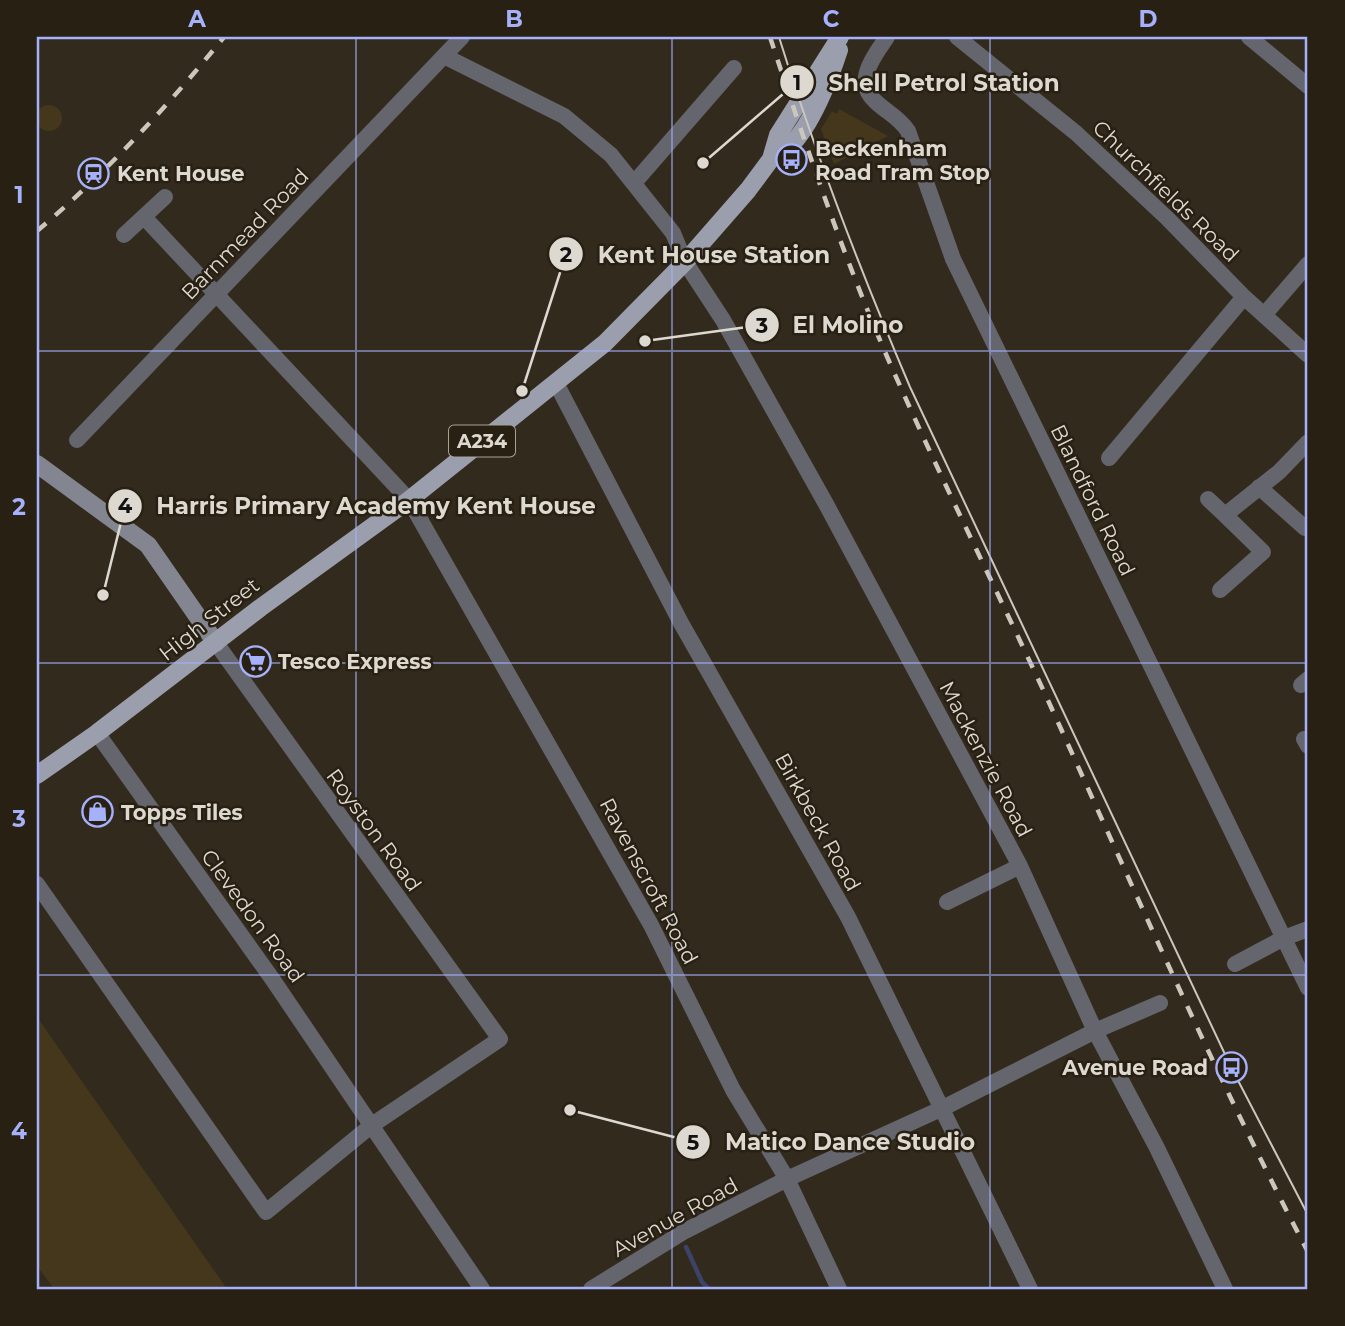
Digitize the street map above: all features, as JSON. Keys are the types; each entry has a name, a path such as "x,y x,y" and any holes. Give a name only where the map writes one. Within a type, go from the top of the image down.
{"main road":[{"name":"A234","path":"409,500 605,343 685,262 743,197 771,159 791,145 825,90 842,37"},
{"name":"High Street","path":"37,775 409,500"}],"street":[{"name":"Barnmead Road","path":"77,440 462,37"},
{"name":"Blandford Road","path":"887,37 867,69 869,94 897,117 908,131 945,239 959,271 1308,988"},
{"name":"Churchfields Road","path":"957,37 1076,133 1167,218 1244,297 1308,355"},
{"path":"1249,37 1308,86"},
{"path":"444,56 564,116 611,155 673,233 685,262"},
{"path":"634,183 734,68"},
{"path":"124,235 165,197"},
{"name":"Ravenscroft Road","path":"144,217 409,500 651,925 733,1090 787,1179 839,1289"},
{"name":"Mackenzie Road","path":"685,262 723,320 826,505 1020,866 1095,1031 1157,1148 1225,1289"},
{"path":"1264,315 1308,264"},
{"path":"1109,458 1244,297"},
{"name":"Birkbeck Road","path":"556,383 681,623 848,917 1030,1289"},
{"path":"1225,515 1279,472 1308,442"},
{"path":"37,464 148,545 216,643"},
{"path":"1259,487 1305,528"},
{"path":"1208,499 1263,552 1220,590"},
{"name":"Royston Road","path":"216,643 500,1040 372,1125"},
{"name":"Clevedon Road","path":"97,733 273,981 482,1289"},
{"path":"947,902 1020,866"},
{"path":"37,884 266,1212 372,1125"},
{"path":"1235,964 1284,938 1308,929"},
{"name":"Avenue Road","path":"591,1289 685,1231 787,1179 943,1108 1095,1031 1160,1003"}],"shaded area":[{"path":"49,105 58,109 62,118 58,127 49,131 40,127 36,118 40,109"},
{"path":"839,109 888,136 834,164 821,129 832,111 837,114"},
{"path":"37,1017 227,1289 54,1289 37,1266"}],"waterway":[{"path":"686,1247 702,1282 709,1289"}],"tram line":[{"path":"779,37 840,214 910,387 1231,1067 1308,1215"}],"railway":[{"path":"37,231 135,138 224,37"},
{"path":"770,37 847,258 901,388 1206,1046 1308,1252"}],"place":[{"name":"Beckenham Road Tram Stop","path":"792,160"},
{"name":"Shell Petrol Station","path":"703,163"},
{"name":"Kent House","path":"94,173"},
{"name":"El Molino","path":"645,341"},
{"name":"Kent House Station","path":"522,391"},
{"name":"Harris Primary Academy Kent House","path":"103,595"},
{"name":"Tesco Express","path":"255,661"},
{"name":"Topps Tiles","path":"98,812"},
{"name":"Avenue Road","path":"1231,1067"},
{"name":"Matico Dance Studio","path":"570,1110"}]}
